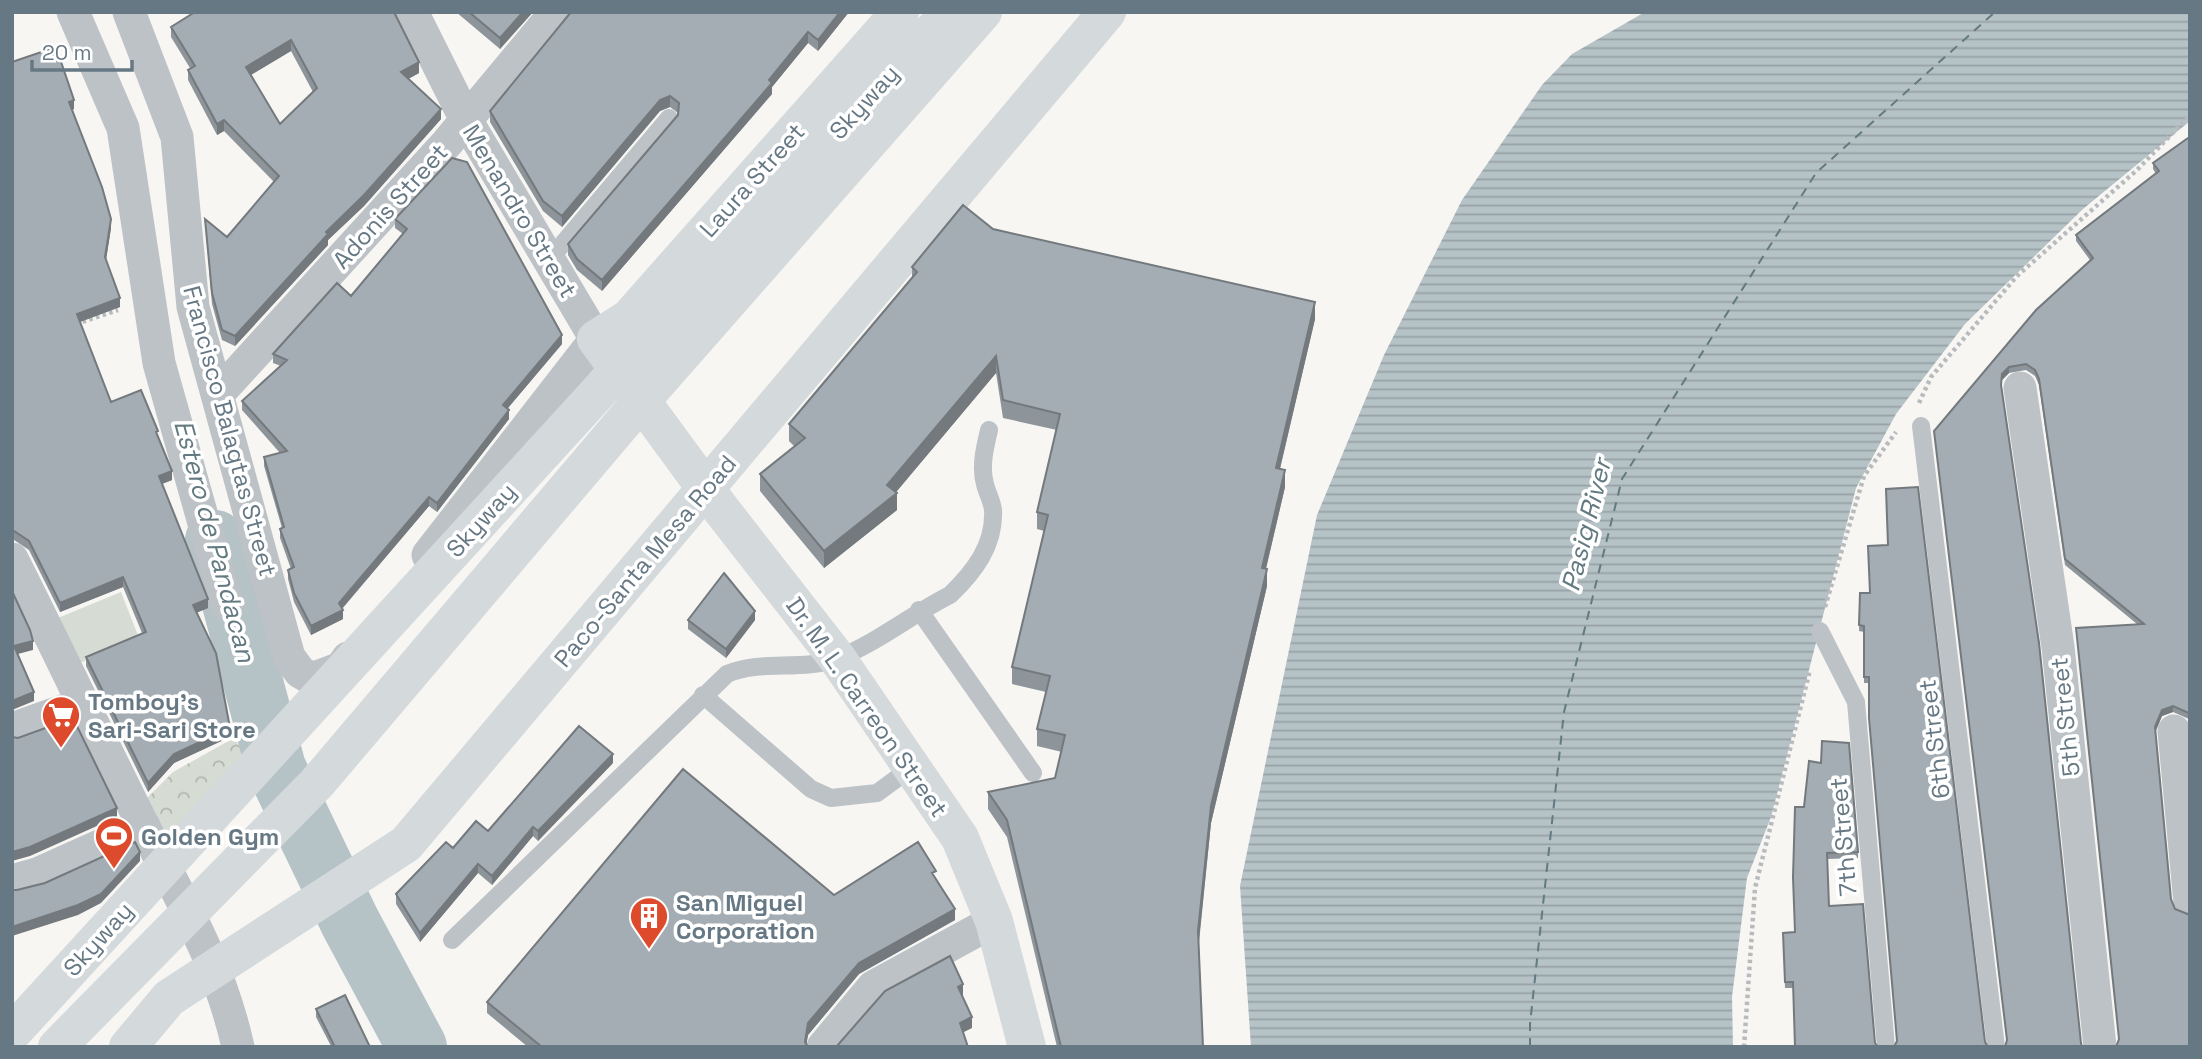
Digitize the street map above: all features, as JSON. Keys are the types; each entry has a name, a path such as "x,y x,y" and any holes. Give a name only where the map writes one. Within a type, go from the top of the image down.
{"main road":[{"name":"Laura Street","path":"852,51 870,12"},
{"name":"Laura Street","path":"596,339 629,318 669,256 852,51 900,12"},
{"name":"Skyway","path":"12,1015 894,43 927,12"},
{"path":"57,1047 190,910 255,849 317,783 956,27 983,12"},
{"name":"Paco-Santa Mesa Road","path":"128,1047 169,998 406,844 1107,12"},
{"name":"Skyway","path":"12,1033 906,56 956,27"},
{"name":"Menandro Street","path":"596,339 642,400"},
{"name":"Dr. M. L. Carreon Street","path":"642,400 720,508 837,658 960,838 994,921 1027,1047"}],"street":[{"path":"73,12 123,128 147,301 159,363 180,446 227,605"},
{"name":"Francisco Balagtas Street","path":"129,12 177,137 193,307 289,657 300,672 312,679"},
{"name":"Menandro Street","path":"412,12 466,120 596,339"},
{"name":"Adonis Street","path":"218,394 466,120 556,12"},
{"name":"Laura Street","path":"312,679 341,667 596,339"},
{"name":"5th Street","path":"2020,388 2058,647 2100,1047"},
{"path":"12,559 82,704 190,910 227,999 238,1047"},
{"path":"12,729 82,704"},
{"path":"2174,731 2190,903"},
{"path":"12,881 37,874 144,826"},
{"path":"823,1047 873,987 994,921"}],"lane":[{"path":"549,260 669,118"},
{"name":"6th Street","path":"1912,420 1996,1047"},
{"path":"452,940 727,674 741,667 800,666 837,658 950,595 984,557 992,526 993,509 983,472 989,430"},
{"path":"919,610 1033,773"},
{"name":"7th Street","path":"1820,631 1856,702 1886,1047"},
{"path":"703,695 811,789 831,798 877,793 911,768"}],"path":[{"path":"1744,1047 1755,888 1826,601 1864,476 1912,420 1931,377 2017,276 2137,170 2190,116"},
{"path":"74,325 147,301"},
{"path":"1912,420 1919,400"}],"green space":[{"path":"121,592 139,638 75,665 53,620"},
{"path":"234,738 244,753 165,841 142,803 173,772"}],"water":[{"name":"Pasig River","path":"1645,12 2190,12 2190,121 2083,209 1965,324 1896,414 1856,488 1771,817 1747,878 1732,997 1733,1047 1251,1047 1240,886 1317,515 1384,355 1462,200 1542,85 1572,54"}],"building":[{"path":"195,12 394,12 419,62 401,72 441,109 364,195 326,232 328,234 235,336 222,330 212,293 205,219 227,237 279,176 224,120 217,124 188,70 195,66 171,27","holes":["291,40 317,88 280,124 246,67"]},
{"path":"469,12 523,12 500,38"},
{"path":"571,12 840,12 818,40 808,32 769,80 772,83 602,280 577,259 568,244 678,115 679,103 670,96 660,100 562,216 543,201 490,111"},
{"path":"56,47 74,100 69,102 102,187 111,219 105,257 120,298 77,314 111,402 141,390 158,431 156,432 172,471 159,476 208,599 193,605 216,653 230,728 174,754 148,783 86,657 146,632 123,577 60,603 29,541 12,531 12,62"},
{"path":"2188,138 2190,715 2173,706 2162,710 2155,727 2171,899 2175,909 2190,915 2190,1047 2116,1047 2119,1039 2076,628 2144,624 2065,559 2039,379 2035,370 2026,364 2009,367 2002,374 2001,385 2039,643 2082,1047 2005,1047 2007,1040 1934,431 2036,310 2093,258 2076,235 2159,171 2153,163"},
{"path":"452,158 467,162 562,335 503,405 509,410 437,503 429,497 339,603 343,610 311,626 294,593 288,570 294,567 280,529 284,527 264,457 287,451 242,401 287,360 273,354 337,283 351,296 407,229 395,219"},
{"path":"963,205 993,229 1315,302 1276,468 1285,470 1262,568 1267,569 1211,806 1198,931 1203,1047 1061,1047 1007,820 988,792 1055,778 1065,735 1037,729 1050,676 1012,667 1048,515 1037,512 1060,414 1003,400 996,356 887,485 897,493 824,551 760,474 805,438 789,424 917,272 912,267"},
{"path":"1918,487 1985,1042 1988,1047 1894,1047 1897,1041 1869,718 1869,677 1864,677 1864,626 1859,625 1860,593 1870,593 1868,546 1888,545 1886,489"},
{"path":"724,573 755,611 726,649 688,620"},
{"path":"12,591 33,641 14,646 34,692 12,701"},
{"path":"73,718 117,808 30,847 12,852 12,737 18,738"},
{"path":"579,726 613,754 538,831 533,827 492,876 478,864 420,933 396,894 446,842 453,848 476,821 488,831"},
{"path":"1822,741 1849,743 1858,852 1827,853 1829,906 1863,904 1875,1043 1878,1047 1795,1047 1793,982 1785,982 1783,933 1795,932 1795,807 1804,807 1809,761 1821,763"},
{"name":"San Miguel Corporation","path":"683,769 834,895 918,842 936,871 932,873 955,909 859,963 808,1023 805,1042 808,1047 542,1047 487,1002"},
{"path":"135,842 140,852 101,894 78,905 12,927 12,890 45,883"},
{"path":"950,956 963,984 958,987 972,1017 960,1023 968,1047 836,1047 885,991"},
{"path":"345,995 370,1047 330,1047 334,1045 316,1009"}],"waterway":[{"name":"Estero de Pandacan","path":"215,540 276,768 350,922 417,1047"}],"ferry route":[{"path":"1530,1047 1530,1024 1564,712 1622,479 1816,173 1995,12"}],"place":[{"name":"Tomboy's Sari-Sari Store","path":"61,749"},
{"name":"Golden Gym","path":"114,870"},
{"name":"San Miguel Corporation","path":"649,950"}]}
